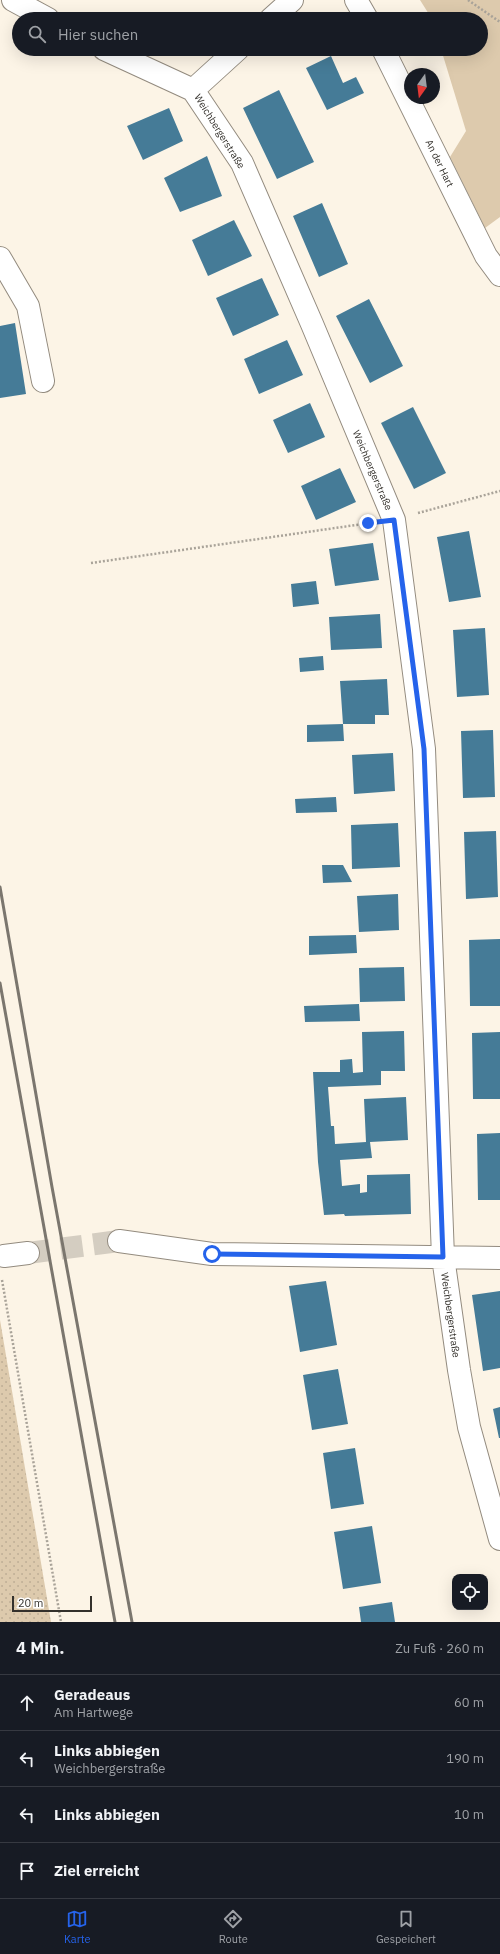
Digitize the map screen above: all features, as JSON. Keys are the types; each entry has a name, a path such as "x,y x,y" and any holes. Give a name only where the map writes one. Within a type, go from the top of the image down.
{"street":[{"path":"13,0 35,12"},
{"path":"279,12 292,0"},
{"path":"356,0 363,12"},
{"path":"119,56 193,90"},
{"name":"Weichbergerstraße","path":"230,56 193,90 242,163 312,324 394,520 424,749 443,1257 459,1370 469,1427 500,1539"},
{"name":"An der Hart","path":"386,56 486,256 500,275"},
{"path":"0,258 28,306 43,381"},
{"path":"119,1241 212,1254 500,1258"},
{"path":"4,1256 28,1253"}],"path":[{"path":"468,0 485,12"},
{"path":"488,14 500,22"},
{"path":"91,562 394,520 500,491"},
{"path":"4,1256 2,1285 61,1622"}],"shaded area":[{"path":"420,0 500,0 500,217 485,228 450,157 466,131 443,56 488,56 488,12 428,12"},
{"path":"0,1320 51,1622 0,1622"}],"building":[{"path":"331,56 343,83 356,77 364,93 327,110 306,68"},
{"path":"279,90 314,162 277,179 243,108"},
{"path":"169,108 183,141 143,160 127,126"},
{"path":"207,156 222,196 180,212 164,178"},
{"path":"322,203 348,264 319,277 293,216"},
{"path":"234,220 252,256 208,276 192,240"},
{"path":"262,278 279,315 233,336 216,298"},
{"path":"369,299 403,366 370,383 336,316"},
{"path":"15,323 26,394 0,398 0,326"},
{"path":"287,340 303,375 259,394 244,359"},
{"path":"310,403 325,437 288,453 273,420"},
{"path":"413,407 446,473 414,489 381,423"},
{"path":"340,468 356,502 316,520 301,486"},
{"path":"469,531 481,597 449,602 437,537"},
{"path":"373,543 379,580 335,586 329,549"},
{"path":"316,581 319,604 293,607 291,584"},
{"path":"380,614 382,648 331,650 329,617"},
{"path":"485,628 489,695 457,697 453,630"},
{"path":"323,656 324,670 300,672 299,658"},
{"path":"387,679 389,715 375,715 375,724 343,724 340,681"},
{"path":"343,724 344,741 307,742 307,725"},
{"path":"493,730 495,797 463,798 461,731"},
{"path":"393,753 395,791 354,794 352,755"},
{"path":"336,797 337,812 296,813 295,799"},
{"path":"398,823 400,867 352,869 351,825"},
{"path":"496,831 498,897 466,899 464,832"},
{"path":"322,865 343,865 352,882 323,883"},
{"path":"398,894 399,930 359,932 357,896"},
{"path":"356,935 357,953 309,955 309,936"},
{"path":"500,939 500,1006 470,1006 469,940"},
{"path":"404,967 405,1001 360,1002 359,968"},
{"path":"359,1004 360,1021 305,1022 304,1006"},
{"path":"404,1031 405,1071 381,1071 381,1085 328,1087 331,1126 334,1126 335,1144 366,1142 364,1099 406,1097 408,1140 370,1142 372,1158 340,1160 342,1186 360,1184 360,1193 367,1192 367,1175 410,1174 411,1214 345,1216 344,1214 324,1215 318,1162 313,1072 340,1072 340,1060 352,1059 353,1073 363,1072 362,1032"},
{"path":"500,1032 500,1099 473,1099 472,1033"},
{"path":"500,1133 500,1200 478,1200 477,1134"},
{"path":"326,1281 337,1345 300,1352 289,1286"},
{"path":"500,1291 500,1368 483,1371 472,1295"},
{"path":"338,1369 348,1424 312,1430 303,1375"},
{"path":"500,1407 500,1438 499,1438 493,1409"},
{"path":"355,1448 364,1504 331,1509 323,1453"},
{"path":"372,1526 381,1583 343,1589 334,1532"},
{"path":"392,1602 395,1622 361,1622 359,1607"}],"tunnel":[{"path":"28,1253 119,1241"}],"railway":[{"path":"0,887 52,1187 132,1622"},
{"path":"0,983 115,1622"}],"route":[{"path":"212,1254 443,1257 431,971 424,749 394,520 368,523"}]}
